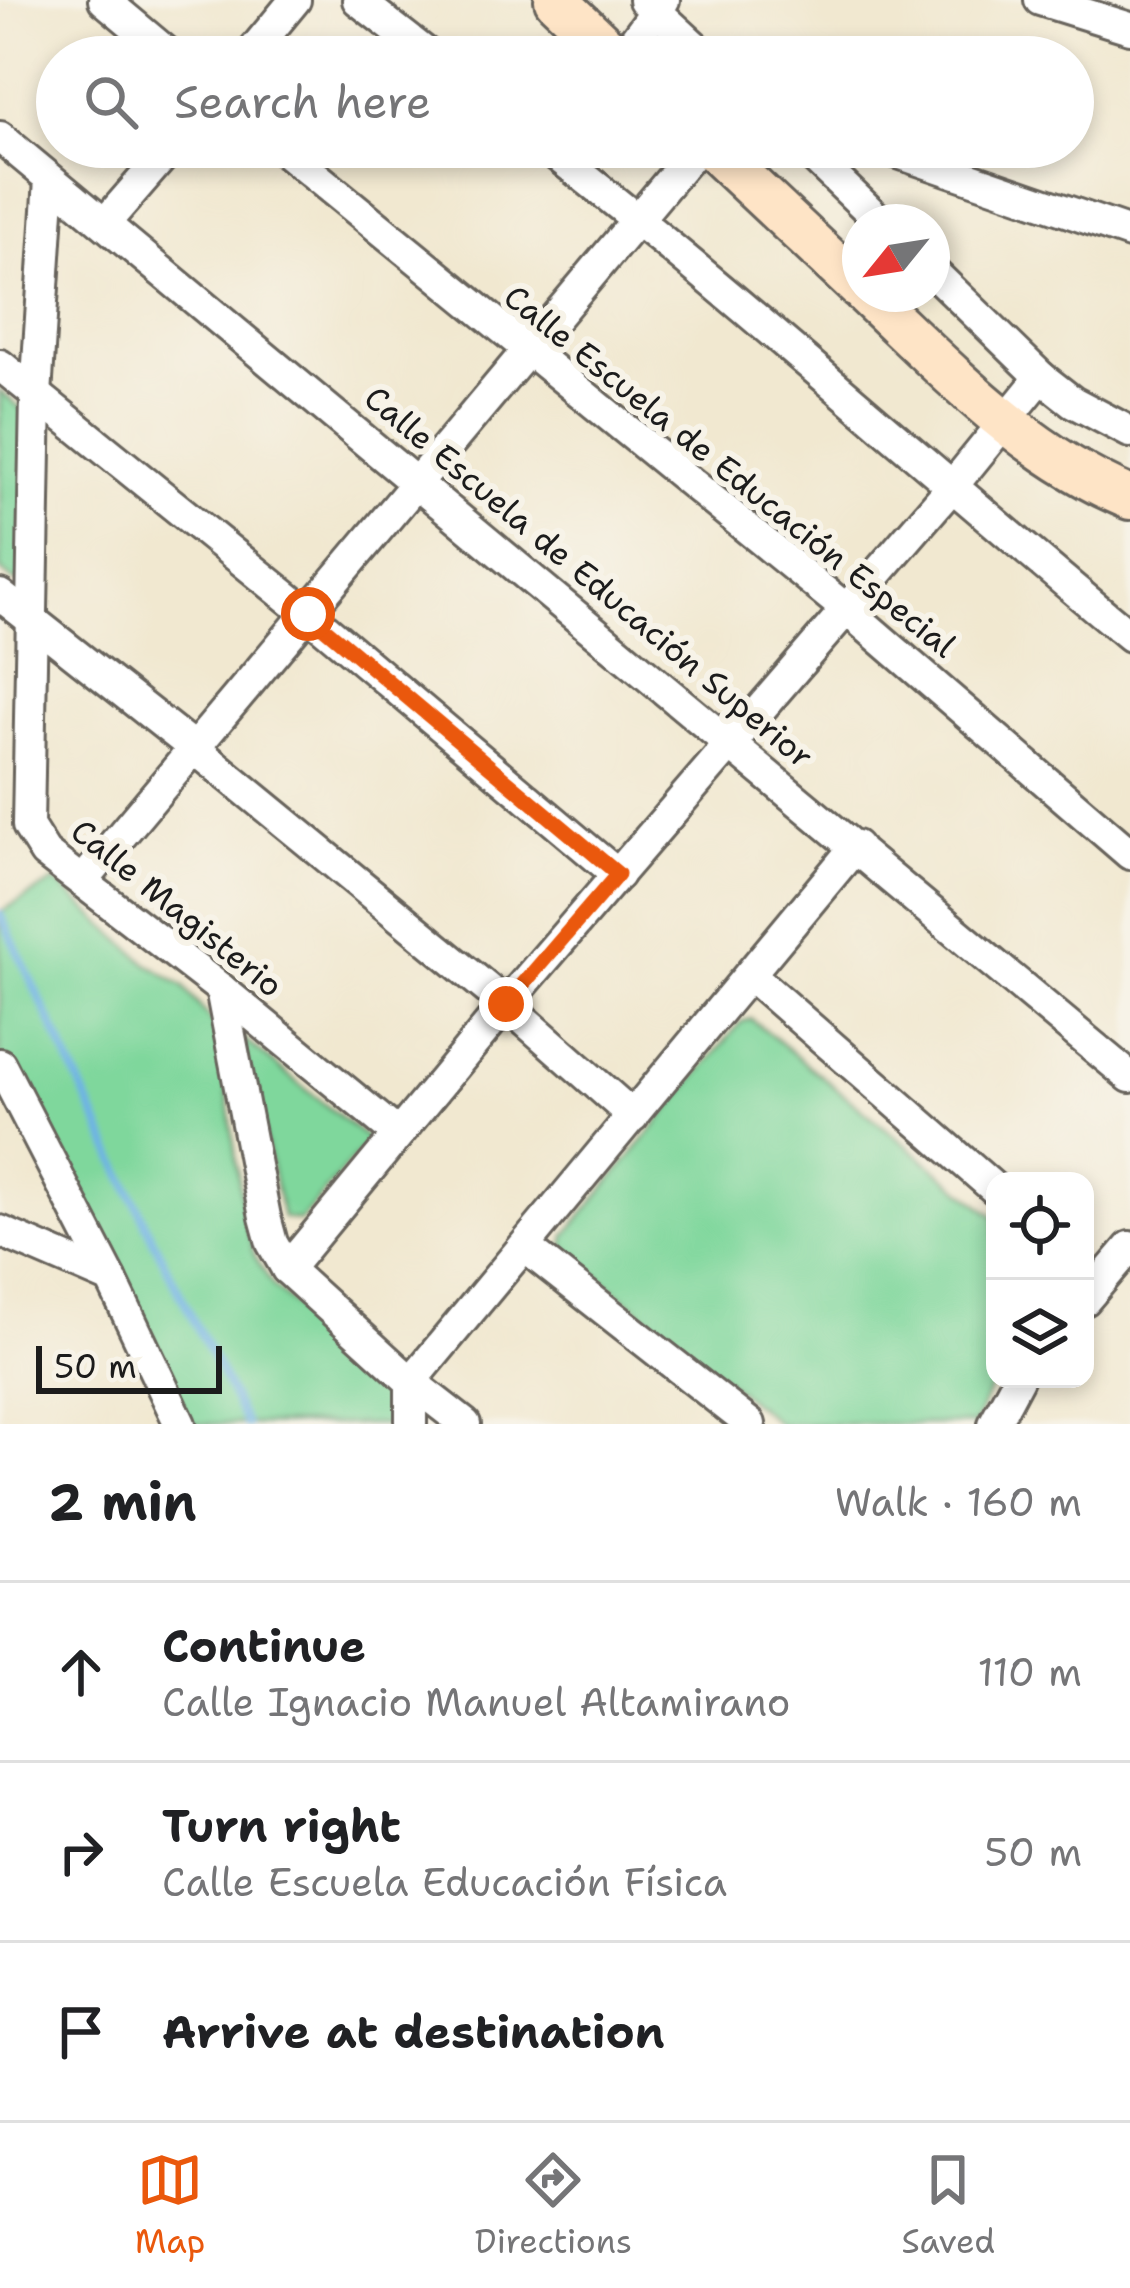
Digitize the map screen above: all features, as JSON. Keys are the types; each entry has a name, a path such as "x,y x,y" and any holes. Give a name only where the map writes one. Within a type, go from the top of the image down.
{"street":[{"path":"104,0 147,36"},
{"path":"265,36 295,0"},
{"path":"358,0 404,36"},
{"path":"556,0 596,36"},
{"path":"1040,0 1130,28"},
{"path":"633,36 655,4 686,36"},
{"name":"Calle Escuela de Educación Superior","path":"0,137 36,167"},
{"name":"Calle Escuela de Educación Superior","path":"38,168 1130,1077"},
{"path":"105,223 153,168"},
{"name":"Calle Escuela de Educación Especial","path":"305,168 846,609 1130,854"},
{"path":"573,168 1130,636"},
{"path":"83,880 680,168"},
{"path":"732,168 842,271"},
{"path":"825,168 862,204"},
{"path":"942,168 1130,233"},
{"name":"Calle Magisterio","path":"50,178 37,395 28,826 45,853 398,1134"},
{"path":"950,289 1041,377 1073,402 1130,432"},
{"path":"885,312 1004,424 1062,463 1130,498"},
{"path":"0,364 618,874"},
{"path":"286,1269 1041,377"},
{"path":"0,595 506,1004 633,1116"},
{"path":"411,1424 411,1382 856,846"},
{"path":"750,975 986,1181"},
{"path":"221,989 265,1217 286,1269 465,1424"},
{"path":"0,1064 180,1424"},
{"path":"0,1231 111,1279"},
{"path":"1093,1280 1130,1247"},
{"path":"526,1248 750,1424"},
{"path":"994,1424 1013,1388"}],"green space":[{"path":"0,391 27,413 23,577 14,582 0,570"},
{"path":"55,881 148,964 183,986 212,1022 222,1054 243,1212 254,1255 273,1286 337,1346 361,1356 386,1391 392,1424 187,1424 0,1056 0,912"},
{"path":"751,1019 986,1210 986,1388 990,1388 975,1424 779,1424 564,1248 566,1235 741,1022"},
{"path":"241,1037 369,1140 300,1221 283,1218"}],"waterway":[{"path":"0,914 155,1244 246,1424"}],"route":[{"path":"308,614 618,874 506,1004"}]}
